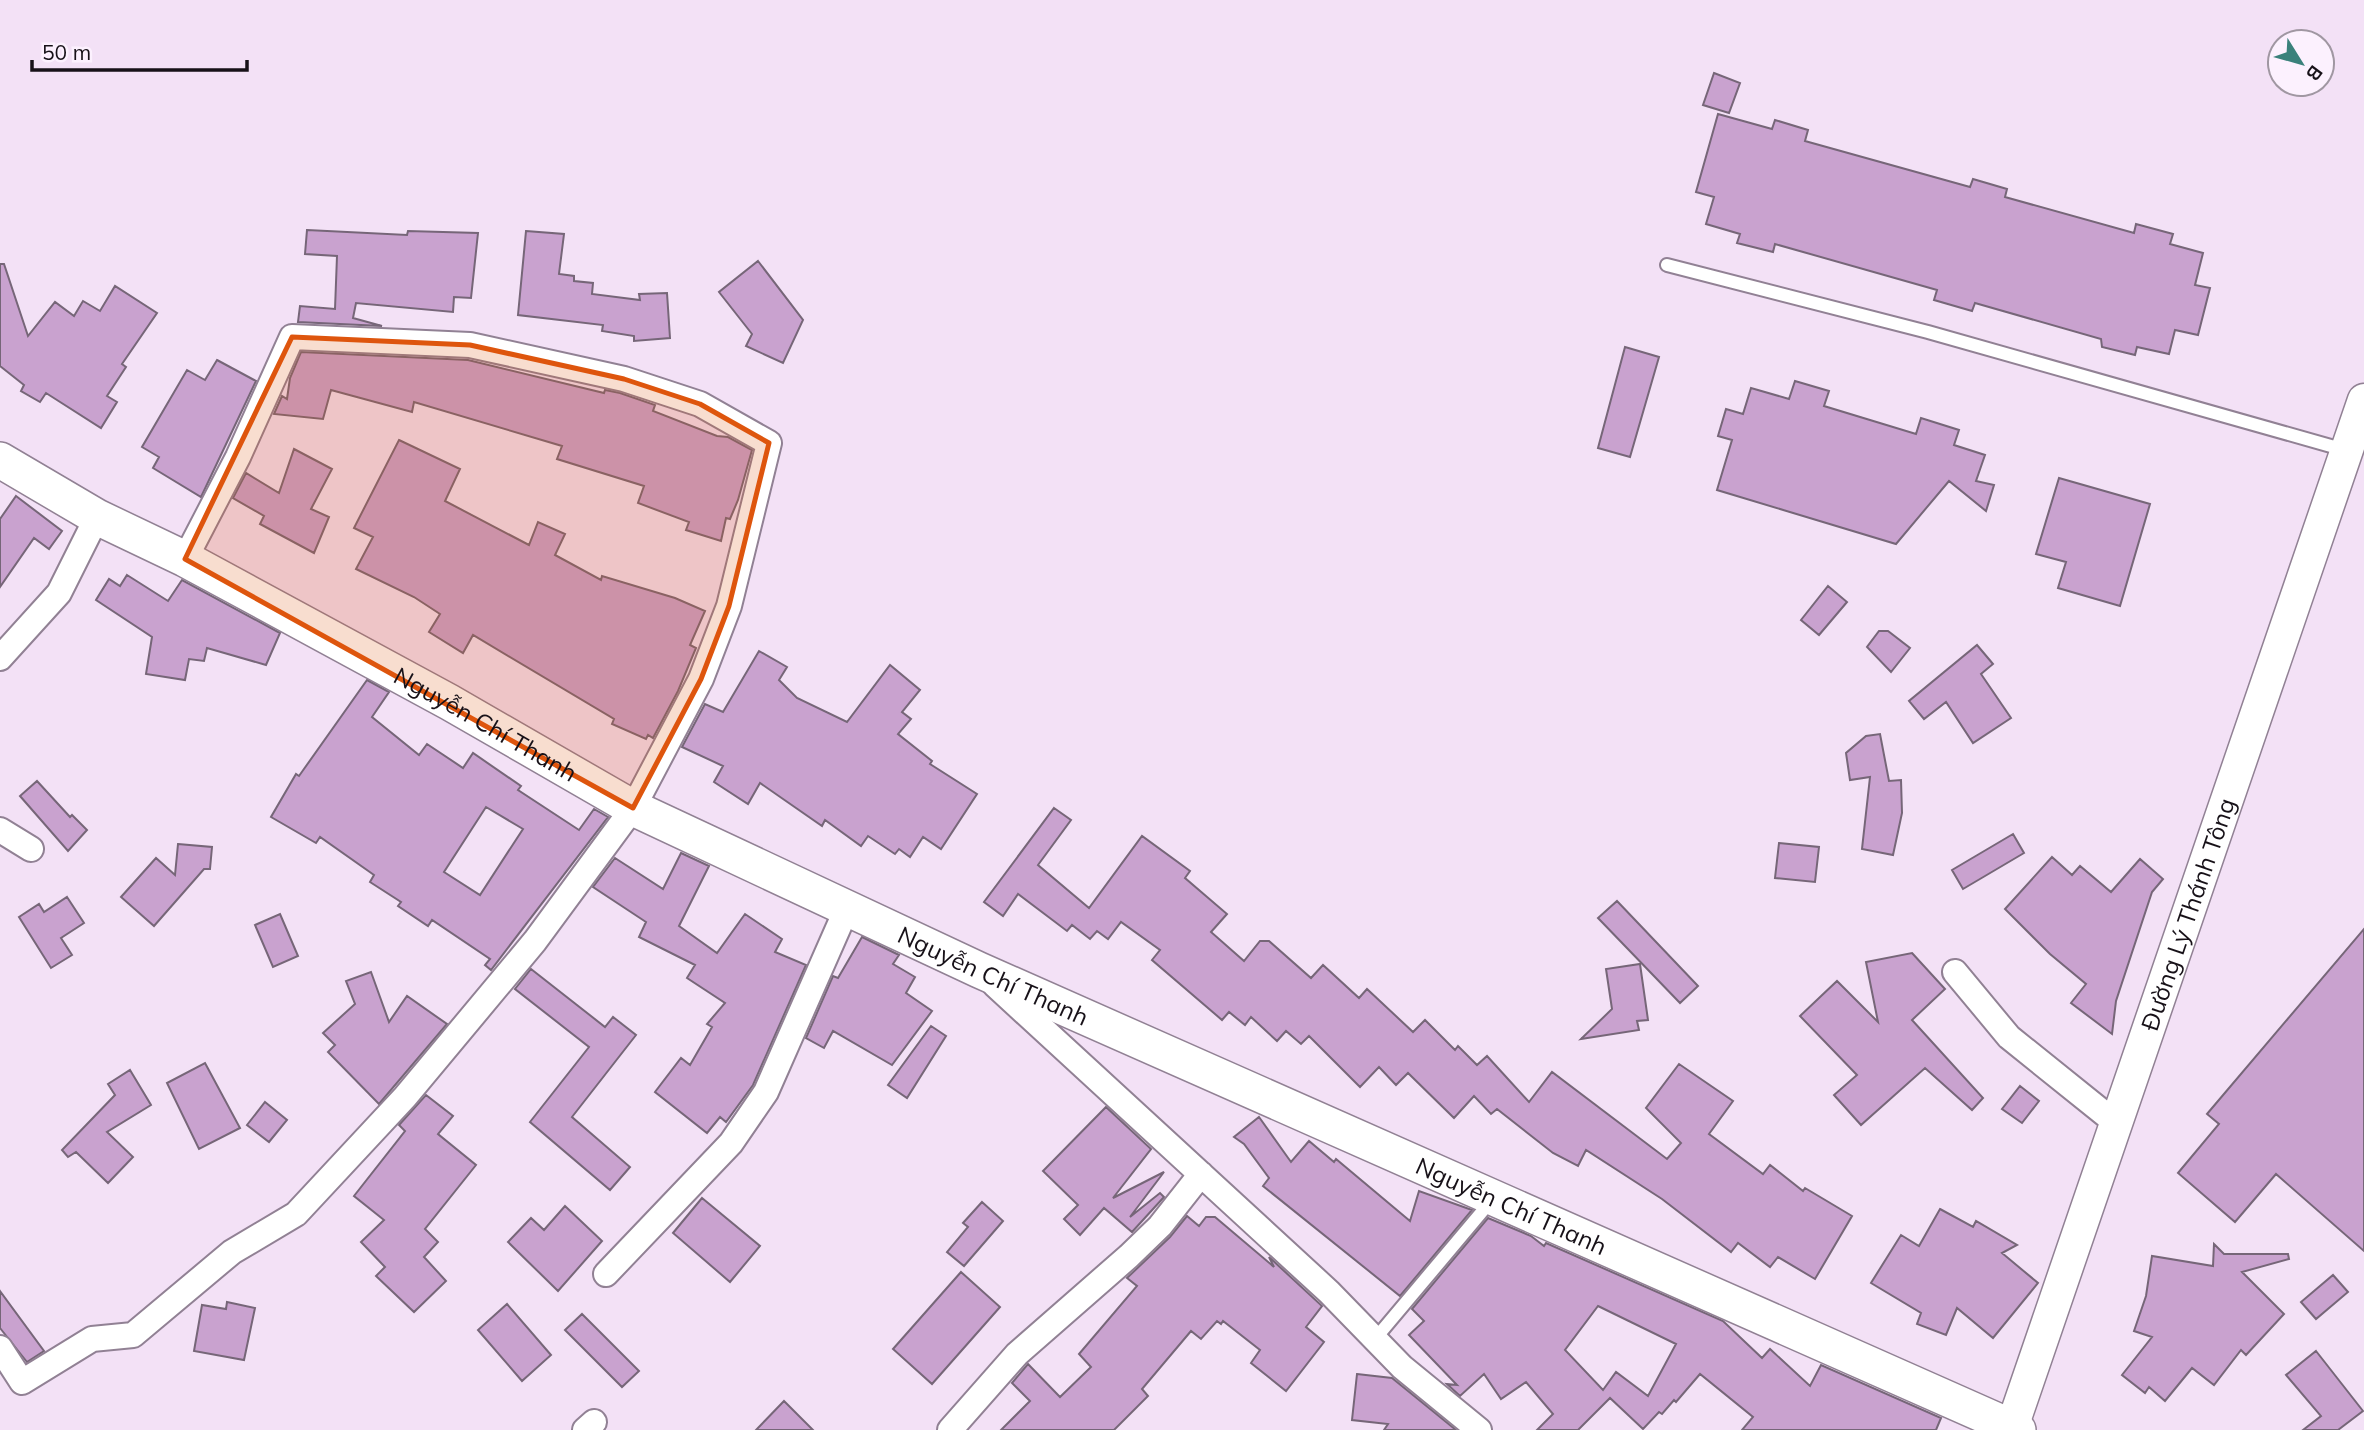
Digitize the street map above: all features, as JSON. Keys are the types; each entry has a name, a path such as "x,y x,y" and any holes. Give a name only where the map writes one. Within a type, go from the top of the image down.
{"main road":[{"name":"Nguyễn Chí Thanh","path":"0,460 97,517 185,559 449,702 633,808 979,970 2015,1428"}],"street":[{"path":"0,1348 22,1382 92,1339 133,1335 232,1252 296,1214 405,1097 526,952 633,808 701,679 725,618 769,443 701,404 624,379 470,345 292,337 238,457 185,559"},
{"name":"Đường Lý Thánh Tông","path":"2015,1428 2116,1123 2364,400"},
{"path":"0,658 59,593 97,517"},
{"path":"0,830 31,849"},
{"path":"606,1274 731,1143 751,1115 766,1092 847,908"},
{"path":"979,970 1328,1292 1402,1367 1479,1430"},
{"path":"1955,972 2009,1037 2116,1123"},
{"path":"950,1430 1017,1354 1160,1226 1200,1174"}],"lane":[{"path":"1667,265 1928,332 2346,450"},
{"path":"1375,1339 1494,1198"}],"highlighted area":[{"path":"292,337 470,345 624,379 700,404 769,443 729,606 701,679 633,808 185,559"}],"building":[{"path":"1714,73 1740,83 1729,113 1703,105"},
{"path":"1718,114 1772,129 1775,120 1808,130 1805,141 1970,187 1973,179 2007,189 2005,197 2134,233 2136,224 2173,234 2170,244 2203,253 2195,285 2210,288 2198,335 2175,330 2169,354 2137,347 2135,355 2102,347 2101,339 1975,303 1972,311 1934,300 1937,290 1775,244 1773,252 1737,243 1740,234 1706,224 1714,197 1696,192"},
{"path":"307,230 407,235 408,231 478,233 471,298 454,297 453,312 356,303 353,318 382,326 298,322 300,306 335,309 337,256 305,254"},
{"path":"526,231 564,234 559,274 574,276 574,281 593,283 592,294 640,300 639,294 667,293 670,338 634,341 634,336 602,331 603,325 518,315"},
{"path":"758,261 803,320 783,363 746,346 752,334 719,292"},
{"path":"0,264 4,264 28,336 55,302 74,316 83,301 100,311 115,286 157,313 122,364 126,367 107,396 117,402 101,428 46,393 40,402 21,391 24,385 0,366"},
{"path":"1625,347 1659,357 1630,457 1598,448"},
{"path":"301,352 468,360 604,393 605,390 620,393 655,405 653,411 717,436 728,437 752,450 738,500 730,519 726,518 721,541 686,530 689,522 638,503 644,486 557,459 562,446 414,402 412,412 331,390 323,419 274,414 282,396 287,399 290,378"},
{"path":"217,360 256,381 201,497 153,468 159,457 142,447 187,370 205,380"},
{"path":"1795,381 1829,391 1824,406 1916,434 1921,418 1959,430 1954,445 1985,455 1976,481 1994,485 1986,511 1949,481 1896,544 1717,490 1732,440 1718,436 1726,409 1743,414 1751,388 1789,399"},
{"path":"399,440 460,469 445,501 529,545 538,522 565,534 555,555 601,580 602,576 675,598 705,611 690,645 696,648 678,691 653,738 648,735 646,739 612,724 614,719 473,635 463,653 429,632 440,614 414,597 356,569 373,537 354,528"},
{"path":"294,449 332,469 311,509 329,517 314,553 260,524 264,516 233,498 246,473 279,493"},
{"path":"2059,478 2150,504 2120,606 2058,588 2066,562 2036,554"},
{"path":"16,496 62,531 49,549 34,538 0,587 0,519"},
{"path":"127,575 168,601 182,580 280,633 266,665 207,648 204,661 189,659 185,680 146,674 152,637 96,600 109,579 120,586"},
{"path":"1828,586 1847,602 1819,635 1801,620"},
{"path":"1879,631 1888,631 1910,648 1891,672 1867,647"},
{"path":"1977,645 1993,664 1981,674 2011,718 1973,743 1946,702 1924,719 1909,701"},
{"path":"759,651 787,667 779,680 797,698 847,722 890,665 920,690 902,712 911,719 898,734 932,761 930,764 977,794 941,849 923,837 910,857 899,849 895,854 868,836 861,846 825,820 822,826 760,783 748,804 714,782 723,766 682,747 705,704 723,712"},
{"path":"367,680 389,692 372,717 419,755 427,744 463,768 473,753 521,786 518,790 579,830 594,809 608,817 491,970 485,965 490,959 432,920 428,926 398,906 401,902 370,882 374,875 320,837 316,843 271,817 296,774 299,776","holes":["486,807 523,829 480,895 444,872"]},
{"path":"1880,734 1889,781 1901,780 1902,813 1893,855 1862,849 1870,777 1850,780 1846,753 1866,736"},
{"path":"37,781 70,817 72,815 87,830 68,851 20,796"},
{"path":"1054,808 1071,820 1038,865 1089,908 1142,836 1190,871 1185,878 1227,914 1211,932 1244,961 1260,941 1269,941 1311,978 1323,965 1359,998 1367,989 1413,1032 1425,1020 1455,1050 1458,1046 1477,1065 1487,1056 1529,1102 1552,1072 1667,1159 1681,1143 1646,1108 1679,1064 1733,1101 1709,1134 1763,1174 1770,1165 1803,1191 1805,1188 1852,1216 1815,1279 1778,1257 1770,1267 1738,1243 1731,1252 1662,1199 1586,1150 1578,1166 1553,1153 1497,1109 1491,1114 1474,1096 1454,1118 1408,1073 1396,1085 1379,1067 1360,1087 1309,1036 1301,1044 1286,1031 1277,1041 1251,1017 1245,1025 1229,1012 1222,1020 1152,960 1160,950 1121,922 1108,939 1097,931 1090,939 1072,925 1067,931 1018,894 1003,916 984,902"},
{"path":"2013,834 2024,853 1963,889 1952,870"},
{"path":"1779,843 1819,847 1815,882 1775,878"},
{"path":"178,844 212,847 210,869 204,869 154,926 121,897 156,858 175,875"},
{"path":"681,853 709,866 679,926 717,953 745,914 782,939 775,952 806,965 753,1085 726,1122 720,1117 707,1133 655,1092 681,1058 690,1065 712,1027 707,1024 725,1003 687,978 695,965 639,937 646,922 593,887 615,858 663,889"},
{"path":"2052,857 2072,875 2080,866 2111,892 2140,859 2163,879 2152,892 2116,1001 2112,1034 2071,1003 2086,984 2050,954 2005,909"},
{"path":"67,897 84,923 61,938 72,955 51,968 19,917 39,904 44,912"},
{"path":"1617,901 1698,986 1680,1003 1598,918"},
{"path":"280,914 298,956 273,967 255,925"},
{"path":"2364,929 2364,1251 2276,1174 2235,1222 2178,1173 2219,1124 2207,1114"},
{"path":"862,937 899,955 893,964 915,977 906,993 932,1011 892,1065 833,1031 824,1048 806,1038 833,976 838,978"},
{"path":"1912,953 1945,989 1912,1020 1983,1098 1972,1110 1925,1068 1861,1125 1834,1095 1857,1075 1800,1016 1837,981 1878,1022 1866,962"},
{"path":"1640,964 1648,1020 1637,1021 1639,1030 1581,1039 1612,1009 1606,969"},
{"path":"531,969 605,1027 613,1017 636,1035 572,1117 630,1167 610,1190 530,1122 589,1047 515,989"},
{"path":"371,972 389,1022 407,996 447,1024 379,1104 328,1052 335,1045 323,1033 355,1004 346,981"},
{"path":"931,1026 946,1036 907,1098 888,1085"},
{"path":"205,1063 240,1128 199,1149 167,1083"},
{"path":"130,1070 151,1105 107,1132 133,1157 108,1183 76,1152 68,1157 62,1150 115,1095 108,1084"},
{"path":"2020,1086 2039,1101 2022,1123 2002,1109"},
{"path":"426,1095 453,1116 438,1134 476,1165 425,1229 438,1242 424,1257 446,1281 414,1312 376,1276 385,1267 361,1242 384,1220 354,1196 405,1131 399,1125"},
{"path":"265,1102 287,1120 269,1142 247,1125"},
{"path":"1106,1107 1151,1149 1113,1198 1164,1172 1130,1217 1160,1193 1164,1197 1132,1232 1104,1208 1080,1235 1064,1219 1078,1205 1043,1171"},
{"path":"1259,1117 1291,1162 1309,1141 1334,1162 1336,1159 1410,1221 1419,1191 1472,1210 1400,1296 1263,1186 1269,1178 1244,1144 1234,1137"},
{"path":"702,1198 760,1246 730,1282 673,1233"},
{"path":"982,1202 1003,1221 964,1266 947,1252 968,1227 963,1223"},
{"path":"565,1206 602,1241 558,1291 508,1242 531,1218 544,1230"},
{"path":"1940,1209 1973,1227 1976,1221 2017,1245 2002,1253 2038,1283 1993,1338 1957,1308 1946,1335 1917,1324 1921,1313 1871,1283 1901,1235 1919,1246"},
{"path":"1187,1216 1199,1226 1206,1217 1215,1217 1274,1267 1269,1257 1322,1306 1306,1327 1324,1342 1286,1391 1251,1363 1260,1350 1223,1321 1221,1324 1217,1321 1201,1339 1191,1331 1142,1389 1148,1396 1114,1430 1001,1430 1030,1401 1012,1383 1028,1364 1060,1397 1091,1367 1079,1354 1137,1286 1127,1278 1170,1237"},
{"path":"1488,1218 1531,1236 1544,1246 1546,1243 1723,1321 1762,1358 1770,1349 1810,1386 1821,1365 1941,1418 1936,1430 1742,1430 1753,1417 1700,1374 1676,1402 1674,1400 1662,1414 1659,1412 1643,1429 1610,1398 1578,1430 1537,1430 1553,1414 1526,1382 1501,1399 1484,1374 1460,1396 1447,1384 1457,1385 1409,1335 1424,1321 1412,1309","holes":["1598,1306 1676,1344 1648,1396 1616,1372 1603,1390 1565,1350"]},
{"path":"2214,1244 2224,1254 2288,1254 2289,1259 2242,1272 2284,1314 2246,1355 2241,1350 2214,1385 2192,1368 2165,1401 2149,1387 2145,1393 2122,1375 2152,1337 2134,1331 2146,1296 2152,1256 2213,1266"},
{"path":"961,1272 1000,1307 932,1384 893,1349"},
{"path":"2333,1275 2348,1292 2316,1319 2301,1302"},
{"path":"0,1291 44,1351 27,1362 0,1328"},
{"path":"227,1302 255,1308 244,1360 194,1351 202,1305 226,1309"},
{"path":"507,1304 551,1355 522,1381 478,1330"},
{"path":"582,1314 639,1371 622,1387 565,1330"},
{"path":"2316,1351 2363,1411 2338,1430 2303,1430 2321,1416 2286,1375"},
{"path":"1357,1374 1392,1378 1456,1430 1384,1430 1388,1424 1352,1420"},
{"path":"784,1401 813,1430 756,1430"}]}
